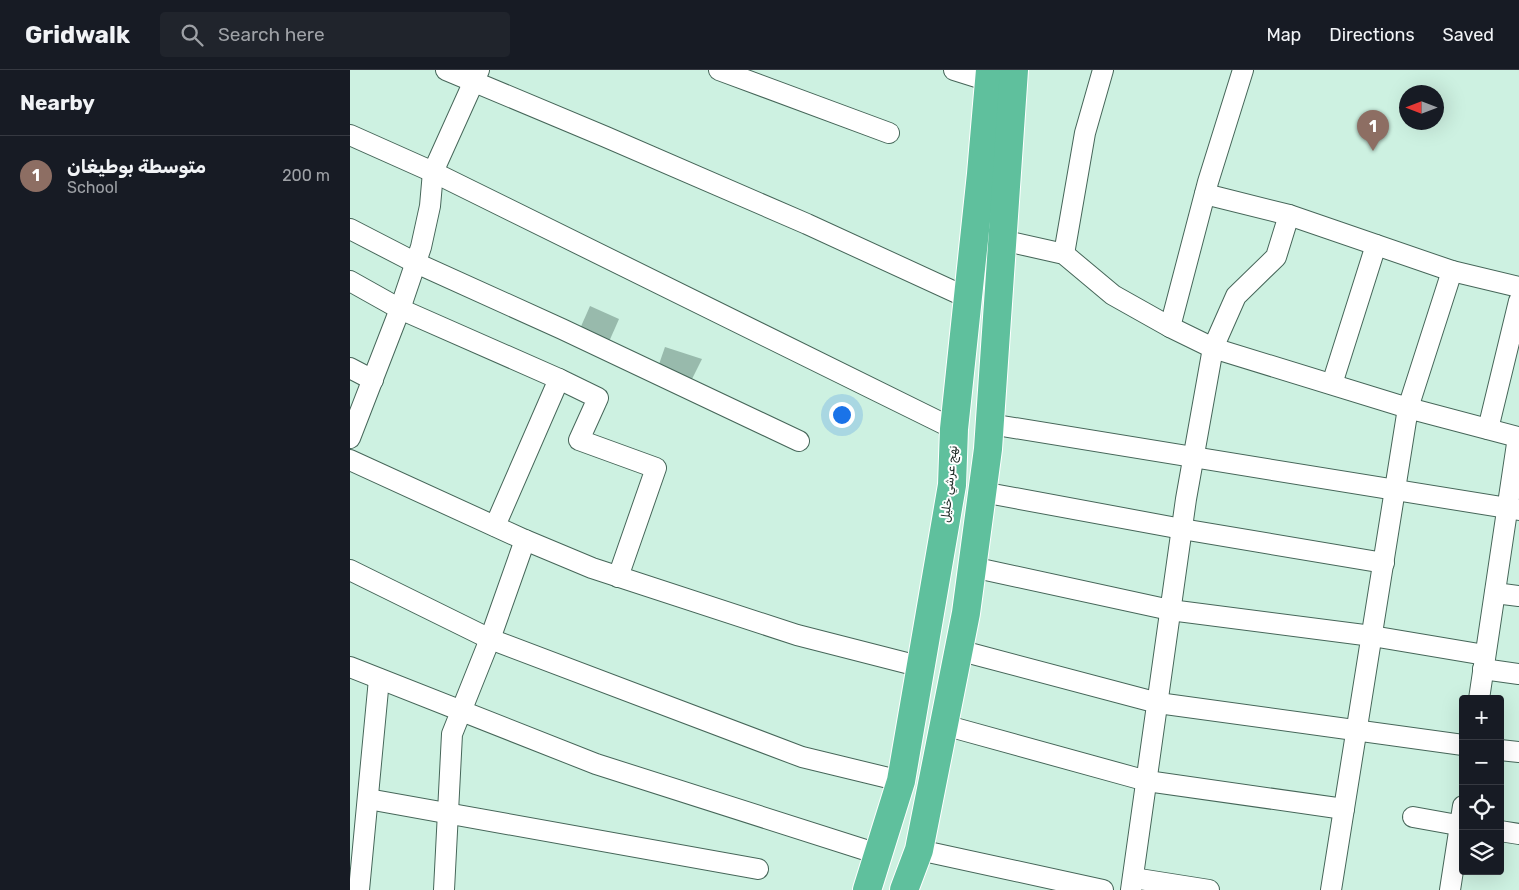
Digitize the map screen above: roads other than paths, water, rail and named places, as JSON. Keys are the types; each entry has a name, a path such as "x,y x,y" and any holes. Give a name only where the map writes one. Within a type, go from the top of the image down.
{"highway":[{"path":"904,890 919,850 966,613 990,424 1014,70"},
{"name":"نهج عرشي خليل","path":"867,890 901,781 922,668 952,485 954,430 989,75"}],"street":[{"path":"446,70 476,76 606,137 807,224 968,298"},
{"path":"719,70 889,132"},
{"path":"954,70 989,75"},
{"path":"1064,254 1085,133 1102,70"},
{"path":"1170,327 1205,194 1243,70"},
{"path":"350,438 422,247 430,206 433,172 476,76"},
{"path":"350,135 433,172 954,430"},
{"path":"1205,194 1290,215 1452,271 1519,287"},
{"path":"1209,890 1132,884 1182,529 1213,348 1236,296 1276,257 1290,215"},
{"path":"350,229 416,264 562,329 799,441"},
{"path":"1002,240 1064,254 1113,295 1170,327 1213,348 1408,408 1518,437 1513,509 1494,593 1480,695"},
{"path":"1332,384 1376,245"},
{"path":"1331,890 1408,408 1452,271"},
{"path":"350,281 400,309 598,398 580,440 656,468 618,577"},
{"path":"1488,429 1519,301"},
{"path":"350,368 373,380"},
{"path":"495,526 558,379"},
{"path":"990,424 1513,509"},
{"path":"350,460 525,540 592,568 797,635 922,668"},
{"path":"982,492 1182,529 1384,563"},
{"path":"444,890 452,734 490,639 525,540"},
{"path":"972,567 1170,610 1372,636 1484,662 1519,674"},
{"path":"350,570 490,639 802,757 901,781"},
{"path":"1494,593 1519,596"},
{"path":"958,650 1158,703 1459,744"},
{"path":"350,668 596,764 878,854"},
{"path":"359,890 379,680"},
{"path":"944,725 1146,782 1344,808"},
{"path":"1504,750 1519,752"},
{"path":"368,799 758,869"},
{"path":"1413,817 1459,826"},
{"path":"1450,890 1460,830"},
{"path":"1504,832 1519,834"},
{"path":"919,850 1104,890"}],"place":[{"name":"متوسطة بوطيغان","path":"1373,151"}]}
